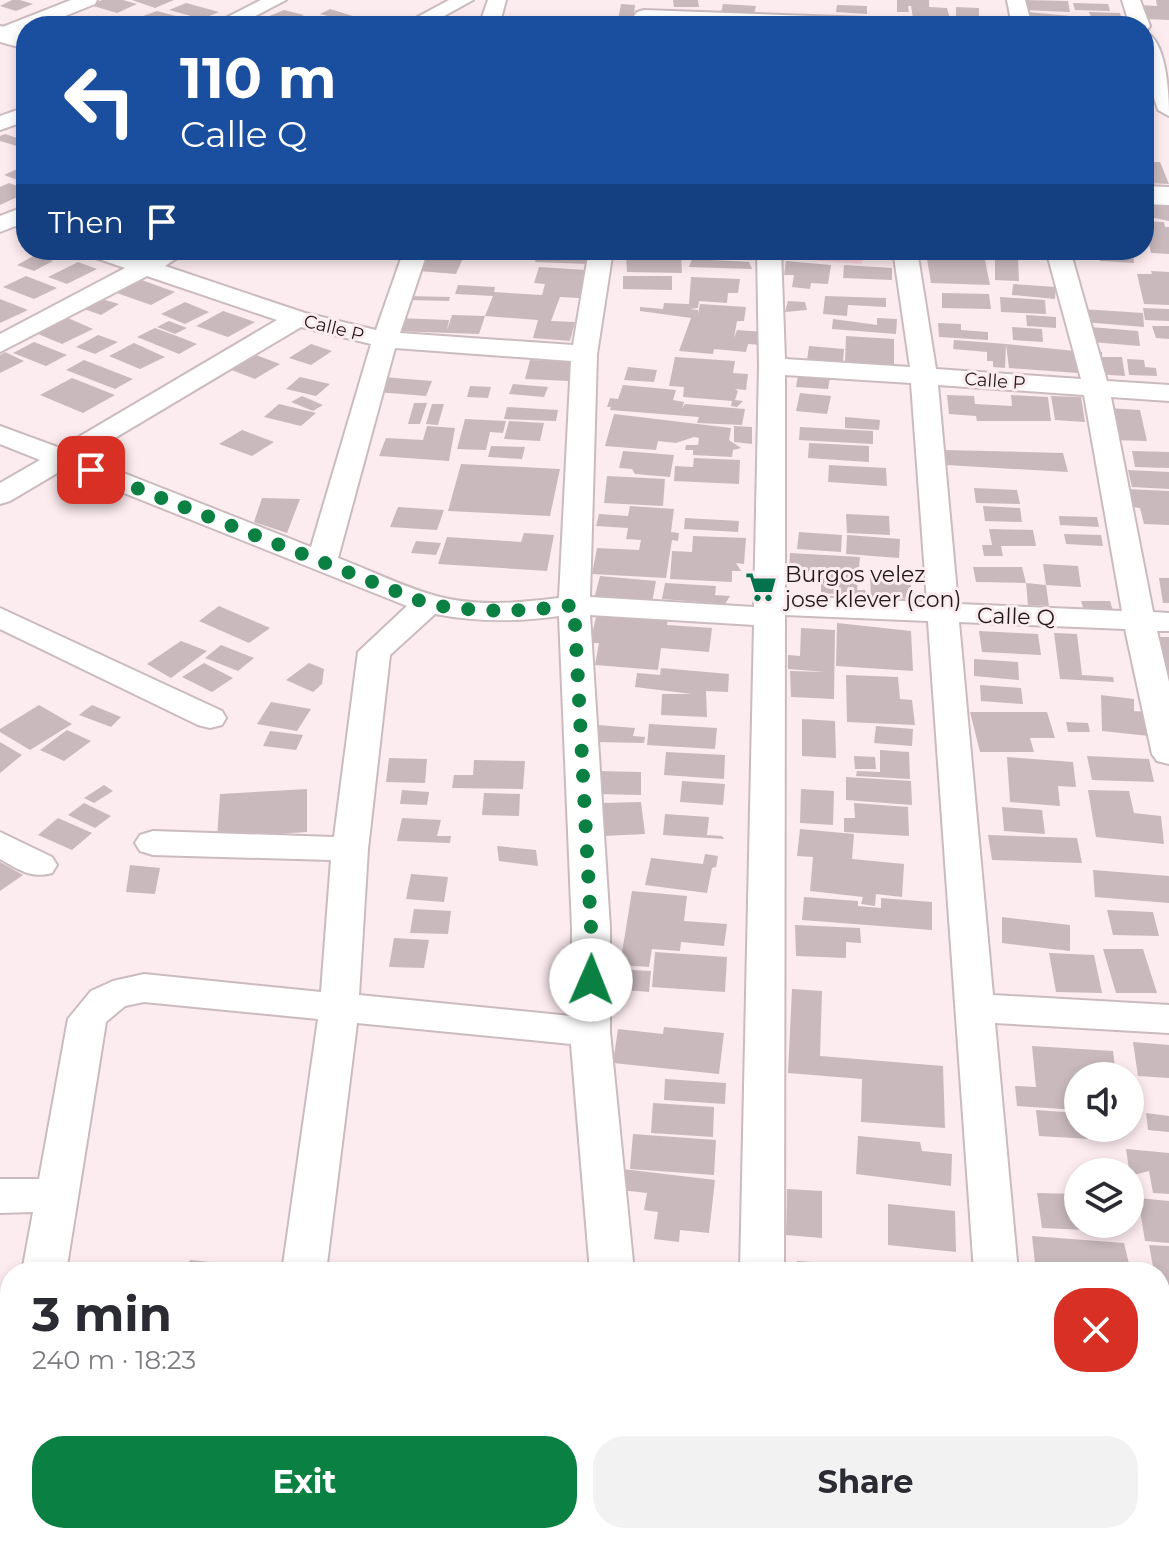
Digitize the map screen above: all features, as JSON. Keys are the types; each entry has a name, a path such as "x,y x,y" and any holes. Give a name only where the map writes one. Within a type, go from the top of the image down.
{"street":[{"path":"52,16 88,0"},
{"path":"242,16 277,0"},
{"path":"431,16 464,0"},
{"path":"646,14 674,16"},
{"path":"1154,66 1169,110"},
{"name":"Calle P","path":"125,260 297,319 385,340 584,354"},
{"path":"0,344 159,260"},
{"path":"321,564 385,340 413,260"},
{"path":"599,260 584,354 574,605 591,928 590,1032 611,1262"},
{"path":"762,1262 772,366 769,260"},
{"path":"907,260 924,376 995,1262"},
{"path":"1061,260 1154,621 1169,754"},
{"path":"0,495 297,319"},
{"name":"Calle P","path":"772,366 1169,393"},
{"path":"0,434 428,604 472,612 521,612 574,605"},
{"path":"305,1262 339,1009 350,849 374,652 428,604"},
{"name":"Calle Q","path":"574,605 1154,621"},
{"path":"0,617 210,718"},
{"path":"153,843 350,849"},
{"path":"0,844 39,865"},
{"path":"46,1262 87,1019 97,1005 129,989 590,1032"},
{"path":"976,1008 1169,1019"},
{"path":"0,1196 57,1195"}],"shaded area":[{"path":"808,260 862,260 862,264"}],"building":[{"path":"12,0 33,4 16,11 0,6"},
{"path":"102,0 137,4 117,13 90,5"},
{"path":"132,0 174,0 155,8"},
{"path":"673,0 698,0 699,7 674,7"},
{"path":"897,0 929,0 929,7 947,8 949,16 913,16 911,6 908,6 909,12 897,12"},
{"path":"1024,0 1068,1 1070,12 1025,10"},
{"path":"1156,0 1169,0 1169,20 1143,16 1140,5 1157,6"},
{"path":"186,3 219,12 209,16 191,16 169,10"},
{"path":"1073,3 1108,4 1110,11 1075,10"},
{"path":"621,4 635,5 634,16 619,16"},
{"path":"723,4 756,6 754,14 721,13"},
{"path":"837,5 867,6 867,14 836,12"},
{"path":"956,7 979,8 979,16 956,16"},
{"path":"330,9 353,16 328,16 320,14"},
{"path":"284,10 304,15 302,16 270,16"},
{"path":"157,11 176,16 143,16"},
{"path":"1028,12 1070,16 1029,16"},
{"path":"1089,12 1120,13 1121,16 1090,16"},
{"path":"5,134 16,138 16,146 0,141 0,136"},
{"path":"1154,162 1160,162 1169,184 1154,183"},
{"path":"16,170 16,179 4,175"},
{"path":"9,183 16,185 16,198 0,205 0,187"},
{"path":"1154,204 1169,205 1169,221 1154,218"},
{"path":"1154,222 1164,222 1165,227 1169,227 1169,254 1154,253"},
{"path":"26,260 53,261 34,271 17,265"},
{"path":"424,260 462,260 456,274 419,271"},
{"path":"535,260 589,260 588,264"},
{"path":"626,260 681,260 682,273 627,272"},
{"path":"692,260 711,260 749,262 752,269 689,267"},
{"path":"927,260 985,260 990,285 931,283"},
{"path":"995,260 1018,260 1019,281 995,280"},
{"path":"1134,260 1134,263 1100,261"},
{"path":"786,261 831,265 828,284 811,283 810,289 792,287 794,275 784,275"},
{"path":"78,262 97,269 67,284 48,277"},
{"path":"844,265 892,268 892,280 843,278"},
{"path":"539,267 586,270 579,298 560,297 551,321 575,322 570,341 533,338 538,320 485,316 493,296 455,294 458,285 495,287 494,292 542,295 545,284 534,283"},
{"path":"1151,271 1169,272 1169,305 1144,304 1137,274 1152,274"},
{"path":"26,276 57,288 34,299 3,287"},
{"path":"623,276 672,276 672,290 623,289"},
{"path":"691,277 740,279 738,293 728,293 727,303 699,301 698,308 690,309 698,310 698,314 700,304 746,307 744,321 737,321 734,338 737,330 764,332 762,345 748,344 746,352 714,349 713,354 679,351 691,318 640,311 640,307 663,309 664,303 689,304"},
{"path":"139,279 175,292 151,305 114,292"},
{"path":"1013,284 1056,287 1055,299 1012,295"},
{"path":"942,293 989,294 991,309 942,308"},
{"path":"408,296 450,297 449,301 407,300"},
{"path":"825,296 886,298 886,307 848,305 847,316 823,314"},
{"path":"1000,297 1045,300 1046,314 1001,312"},
{"path":"0,299 28,310 0,323"},
{"path":"102,299 119,304 101,315 84,309"},
{"path":"788,301 805,302 807,310 785,312"},
{"path":"185,302 209,312 185,324 161,314"},
{"path":"1143,308 1169,309 1169,321 1145,320"},
{"path":"1082,309 1143,313 1144,327 1083,322"},
{"path":"223,311 255,322 228,337 196,326"},
{"path":"452,315 485,316 479,334 394,331 398,318 449,320 447,330"},
{"path":"1026,315 1056,317 1056,328 1027,326"},
{"path":"68,318 93,329 62,344 38,334"},
{"path":"877,318 897,319 896,334 832,329 833,319 877,325"},
{"path":"169,321 187,328 175,334 157,327"},
{"path":"938,323 961,324 961,330 988,332 988,340 939,337"},
{"path":"1152,326 1169,326 1169,339 1156,338"},
{"path":"1012,327 1042,329 1043,342 1013,340"},
{"path":"1090,327 1138,331 1140,346 1091,342"},
{"path":"155,328 197,344 179,354 137,337"},
{"path":"98,335 118,342 95,354 76,347"},
{"path":"846,336 894,339 894,365 845,362"},
{"path":"954,340 1006,344 1005,368 993,367 993,361 987,361 987,352 953,349"},
{"path":"34,342 67,355 46,366 13,353"},
{"path":"134,343 165,357 140,369 109,356"},
{"path":"311,344 332,351 311,365 289,358"},
{"path":"1006,344 1075,351 1078,373 1009,368"},
{"path":"809,346 844,349 843,362 807,360"},
{"path":"5,352 24,361 0,373 0,355"},
{"path":"1092,352 1102,352 1102,357 1122,357 1125,376 1096,374"},
{"path":"251,353 280,364 255,379 226,368"},
{"path":"675,357 735,361 733,373 748,374 746,390 735,389 738,391 735,400 743,401 737,407 731,406 732,401 683,397 684,387 669,386"},
{"path":"1127,359 1144,360 1145,367 1156,368 1157,376 1129,375"},
{"path":"84,360 133,379 115,389 66,370"},
{"path":"530,360 573,362 569,381 525,379"},
{"path":"628,367 657,370 654,382 624,380"},
{"path":"798,376 830,378 828,389 796,387"},
{"path":"300,377 330,384 316,396 286,389"},
{"path":"383,377 432,381 426,396 377,392"},
{"path":"72,378 115,395 83,413 40,395"},
{"path":"513,384 548,387 544,397 509,394"},
{"path":"623,385 676,390 673,400 684,402 682,408 685,404 745,409 742,425 697,423 699,417 610,410 611,407 607,407 610,398 618,399"},
{"path":"470,386 491,387 488,398 467,397"},
{"path":"800,393 831,396 827,414 796,411"},
{"path":"947,395 974,396 975,404 1012,406 1011,395 1048,397 1051,421 977,421 976,416 949,414"},
{"path":"302,396 323,405 313,411 291,402"},
{"path":"1051,396 1081,397 1085,422 1055,420"},
{"path":"414,403 427,403 420,424 408,424"},
{"path":"279,404 316,413 301,426 264,417"},
{"path":"432,404 444,404 438,425 426,424"},
{"path":"507,407 558,410 556,421 504,419"},
{"path":"1107,408 1140,410 1147,441 1110,440"},
{"path":"614,414 731,428 729,440 741,448 733,450 732,457 693,455 693,450 685,450 686,445 698,445 699,438 694,437 676,443 658,441 656,450 605,446"},
{"path":"845,417 880,420 879,430 845,428"},
{"path":"465,419 506,421 503,433 490,432 486,450 457,449"},
{"path":"509,421 544,423 540,441 504,439"},
{"path":"427,426 455,428 449,461 379,456 386,438 423,440"},
{"path":"734,426 752,427 752,444 734,442"},
{"path":"800,427 873,431 873,444 799,440"},
{"path":"242,430 274,442 252,456 219,444"},
{"path":"809,443 869,446 869,462 808,458"},
{"path":"491,446 525,447 522,459 488,457"},
{"path":"945,450 1063,453 1068,472 946,465"},
{"path":"623,451 674,455 670,477 635,474 632,469 619,468"},
{"path":"1132,451 1169,452 1169,468 1135,467"},
{"path":"694,458 740,460 739,484 674,481 675,466 693,467"},
{"path":"461,464 560,469 550,516 448,511"},
{"path":"829,465 886,468 887,486 828,482"},
{"path":"1128,470 1169,472 1169,489 1132,487"},
{"path":"607,476 665,479 663,506 604,503"},
{"path":"974,488 1017,490 1020,504 976,503"},
{"path":"1127,489 1169,491 1169,525 1144,524 1140,508 1131,507"},
{"path":"262,498 300,499 287,533 254,522"},
{"path":"630,506 674,509 671,532 679,533 678,541 672,540 666,578 592,574 597,548 639,550 641,540 626,539 628,528 596,526 599,514 628,516"},
{"path":"983,506 1020,508 1022,522 985,521"},
{"path":"398,507 444,510 437,530 390,527"},
{"path":"846,514 889,516 890,535 847,533"},
{"path":"1059,516 1097,517 1099,527 1060,525"},
{"path":"685,518 739,521 738,532 684,529"},
{"path":"989,529 1033,530 1036,546 1001,546 1003,556 984,556 982,545 992,545"},
{"path":"799,532 842,535 841,552 797,549"},
{"path":"524,533 554,535 547,571 438,564 447,537 521,542"},
{"path":"1064,534 1101,535 1103,546 1066,544"},
{"path":"847,535 900,539 899,558 846,554"},
{"path":"693,536 746,538 744,564 736,563 741,571 732,571 732,582 670,579 672,551 692,552"},
{"path":"416,541 441,543 436,555 411,553"},
{"path":"790,553 860,557 857,590 865,590 867,596 821,593 821,574 850,574 789,570"},
{"path":"1043,564 1078,566 1081,587 1046,585"},
{"path":"973,567 1022,567 1026,583 976,582"},
{"path":"870,575 910,577 912,599 871,597"},
{"path":"600,576 656,581 652,603 594,599"},
{"path":"1159,578 1169,578 1169,603 1163,603"},
{"path":"665,583 716,586 715,595 730,596 725,604 662,599"},
{"path":"1026,583 1046,585 1049,606 1028,605"},
{"path":"1081,601 1110,601 1114,614 1085,614"},
{"path":"219,606 270,628 249,643 199,621"},
{"path":"597,613 668,618 667,625 712,628 709,652 661,648 658,670 595,665 599,643 590,643"},
{"path":"837,623 911,631 913,671 836,666"},
{"path":"801,628 835,630 834,699 791,697 790,671 826,672 788,669 788,655 800,656"},
{"path":"979,631 1038,634 1041,655 982,652"},
{"path":"1054,633 1077,634 1082,675 1113,677 1114,682 1060,679"},
{"path":"1155,637 1169,637 1169,675 1164,675"},
{"path":"181,641 207,651 171,678 147,664"},
{"path":"221,645 254,658 238,671 205,658"},
{"path":"974,659 1018,662 1019,680 974,676"},
{"path":"204,663 233,678 212,692 182,677"},
{"path":"309,663 324,669 322,684 313,692 286,680"},
{"path":"661,668 729,674 728,692 706,691 707,717 661,715 662,694 692,694 635,687 637,673 660,675"},
{"path":"846,675 898,677 900,699 912,700 915,725 847,722"},
{"path":"980,685 1021,688 1023,704 981,701"},
{"path":"1101,695 1134,699 1134,711 1147,712 1149,736 1102,731"},
{"path":"271,702 311,709 297,731 257,724"},
{"path":"39,705 72,724 30,750 0,732 0,729"},
{"path":"92,705 121,717 111,727 79,715"},
{"path":"970,712 1047,712 1055,738 1030,738 1034,752 980,752"},
{"path":"802,719 835,721 836,758 802,756"},
{"path":"1066,722 1088,723 1090,732 1068,732"},
{"path":"649,724 717,728 715,749 647,745"},
{"path":"598,725 635,728 633,736 645,737 644,743 594,742"},
{"path":"876,726 913,729 912,746 874,743"},
{"path":"67,730 91,741 64,761 40,750"},
{"path":"270,731 303,735 296,750 263,746"},
{"path":"0,742 22,755 0,773"},
{"path":"880,750 909,752 910,779 856,776 857,771 880,772"},
{"path":"666,752 725,755 724,779 664,775"},
{"path":"854,756 875,757 876,769 855,769"},
{"path":"1087,756 1149,759 1154,782 1092,780"},
{"path":"1007,757 1073,762 1076,787 1058,786 1060,806 1010,802"},
{"path":"389,758 427,759 425,783 386,782"},
{"path":"474,760 525,761 523,789 452,788 454,775 473,775"},
{"path":"597,771 641,772 641,795 596,794"},
{"path":"846,777 911,781 912,805 846,800"},
{"path":"682,781 725,784 723,805 680,802"},
{"path":"104,785 113,791 94,803 84,798"},
{"path":"307,789 307,832 217,838 220,794"},
{"path":"801,789 834,791 833,825 800,823"},
{"path":"402,790 429,792 427,805 400,804"},
{"path":"1088,790 1129,791 1134,813 1161,816 1164,844 1096,837"},
{"path":"484,793 520,794 519,816 482,815"},
{"path":"641,802 645,834 604,836 602,803"},
{"path":"84,803 111,816 95,828 68,815"},
{"path":"854,803 908,807 909,836 844,832 844,818 855,818"},
{"path":"1002,807 1042,810 1045,834 1004,831"},
{"path":"665,814 709,817 707,835 722,836 724,839 663,835"},
{"path":"58,818 92,833 72,850 38,835"},
{"path":"402,818 441,820 437,836 451,836 450,843 397,841"},
{"path":"800,829 854,834 852,859 904,864 902,897 876,894 875,906 861,904 863,897 810,891 813,857 797,856"},
{"path":"988,835 1077,838 1082,863 992,860"},
{"path":"497,846 536,850 538,866 499,861"},
{"path":"705,854 718,856 707,893 645,885 651,858 703,864"},
{"path":"0,862 23,875 0,891"},
{"path":"130,865 160,868 155,894 126,892"},
{"path":"1093,870 1169,876 1169,903 1095,897"},
{"path":"411,874 448,877 444,902 406,899"},
{"path":"632,891 687,896 684,921 727,924 724,946 681,942 680,951 652,949 649,967 620,965"},
{"path":"804,897 858,901 858,906 881,908 881,898 932,902 932,930 802,920"},
{"path":"414,909 451,911 448,934 410,933"},
{"path":"1107,910 1153,912 1159,936 1113,935"},
{"path":"1002,917 1070,925 1070,951 1002,943"},
{"path":"795,925 860,928 861,943 846,942 846,958 796,956"},
{"path":"394,938 429,940 424,968 389,967"},
{"path":"1103,949 1143,949 1157,993 1116,993"},
{"path":"655,952 727,957 725,992 652,987"},
{"path":"1049,953 1094,955 1102,993 1056,992"},
{"path":"614,969 651,971 649,992 612,989"},
{"path":"792,989 822,991 820,1056 943,1066 945,1128 861,1122 862,1079 788,1073"},
{"path":"664,1027 724,1033 719,1074 613,1063 618,1029 663,1034"},
{"path":"1133,1042 1169,1045 1169,1078 1144,1076 1144,1062 1136,1062"},
{"path":"1032,1046 1113,1051 1114,1062 1064,1062 1064,1109 1017,1106 1015,1086 1036,1087"},
{"path":"665,1079 726,1083 725,1104 664,1100"},
{"path":"653,1103 714,1107 713,1137 651,1133"},
{"path":"1036,1110 1064,1112 1064,1137 1039,1136"},
{"path":"1146,1113 1169,1116 1169,1132 1148,1130"},
{"path":"633,1134 716,1140 714,1175 630,1169"},
{"path":"858,1136 920,1142 922,1151 952,1154 951,1186 856,1174"},
{"path":"1126,1149 1169,1153 1169,1194 1153,1193 1149,1171 1144,1172 1144,1158 1127,1158"},
{"path":"623,1169 715,1180 709,1233 680,1230 679,1242 654,1239 658,1212 644,1210 647,1193 620,1190"},
{"path":"787,1189 822,1191 822,1238 786,1235"},
{"path":"1037,1193 1064,1194 1064,1229 1042,1228"},
{"path":"1144,1199 1169,1201 1169,1243 1145,1241"},
{"path":"888,1204 955,1211 956,1252 888,1245"},
{"path":"1032,1236 1124,1243 1129,1262 1035,1262"},
{"path":"1149,1245 1169,1246 1169,1262 1152,1262"}],"place":[{"name":"Burgos velez jose klever (con)","path":"761,587"}],"route":[{"path":"91,470 428,604 472,612 521,612 574,605 591,980"}]}
